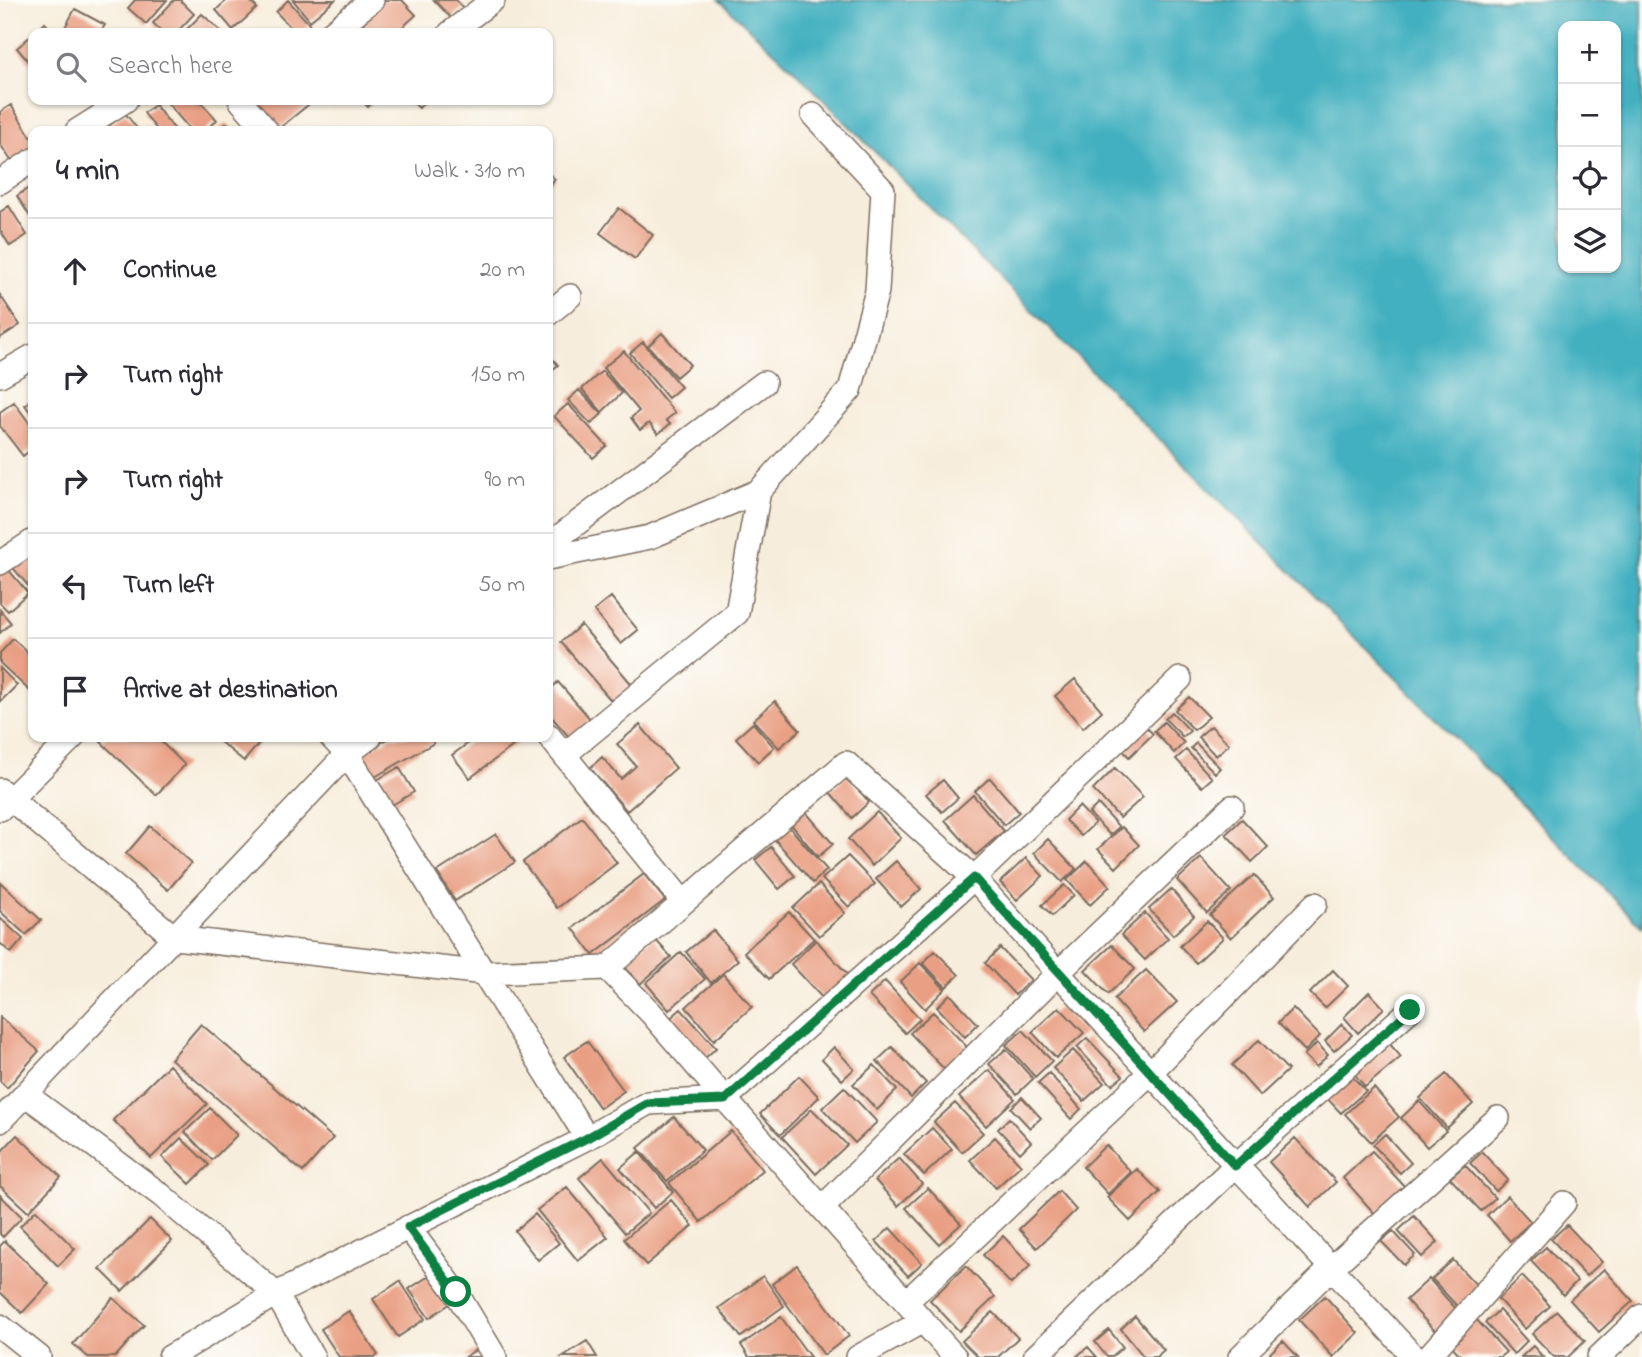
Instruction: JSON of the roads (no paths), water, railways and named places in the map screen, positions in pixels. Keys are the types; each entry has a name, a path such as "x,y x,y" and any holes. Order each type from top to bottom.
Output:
{"street":[{"path":"457,28 493,0"},
{"path":"86,126 118,105"},
{"path":"244,105 263,126"},
{"path":"553,541 650,537 759,491 849,390 877,291 883,190 813,116"},
{"path":"0,182 28,163"},
{"path":"553,310 570,296"},
{"path":"0,375 28,359"},
{"path":"553,538 764,383"},
{"path":"564,755 737,612 759,491"},
{"path":"0,563 28,544"},
{"path":"170,1357 276,1294 587,1138 648,1103 725,1100 974,878 1180,679"},
{"path":"553,741 683,902"},
{"path":"67,742 3,799 175,937 485,973 607,968 846,763 974,878 1235,1166 1414,1357"},
{"path":"335,742 346,754 587,1138"},
{"path":"0,1121 346,754 363,742"},
{"path":"822,1208 1058,973 1232,807"},
{"path":"906,1302 1150,1073 1315,904"},
{"path":"607,968 652,1014 725,1100 955,1357"},
{"path":"1035,1357 1235,1166 1410,1010"},
{"path":"25,1094 161,1195 276,1294 313,1357"},
{"path":"1240,1357 1331,1268 1498,1118"},
{"path":"1428,1357 1564,1203"},
{"path":"408,1227 456,1292 495,1357"},
{"path":"1599,1357 1642,1316"},
{"path":"858,1357 923,1321"},
{"path":"0,1326 39,1357"}],"water":[{"path":"719,0 1642,0 1642,927 797,73"}]}
